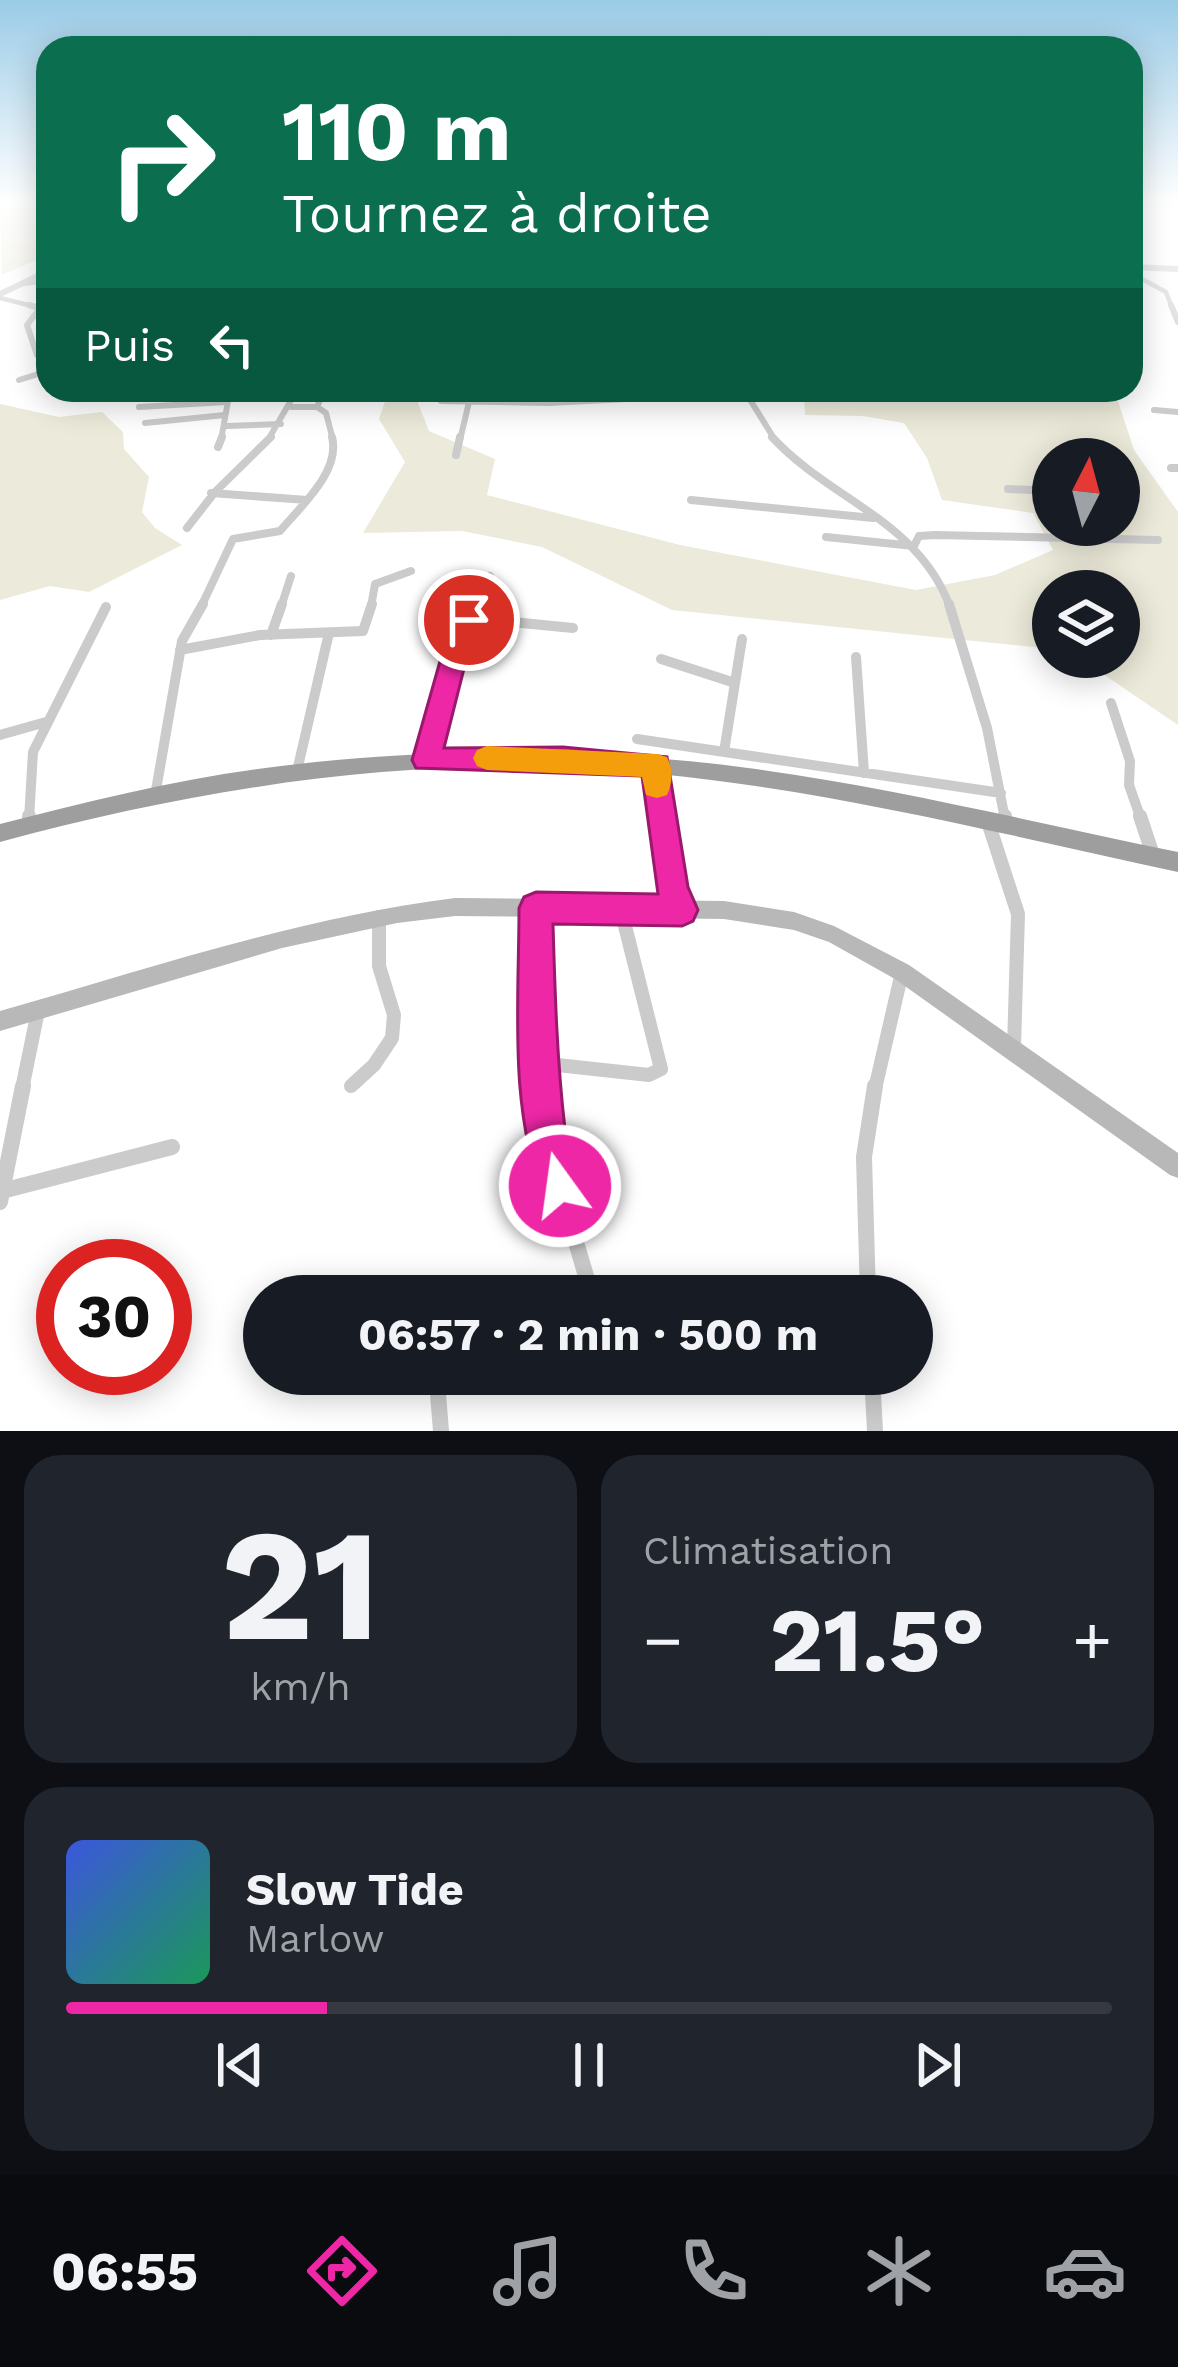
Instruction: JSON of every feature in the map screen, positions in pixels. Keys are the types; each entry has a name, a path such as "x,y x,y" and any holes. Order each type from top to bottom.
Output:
{"highway":[{"path":"0,833 155,796 297,771 427,760 563,759 792,783 1178,862"}],"main road":[{"path":"0,1021 251,948 379,917 454,907 724,910 794,921 834,935 902,972 1178,1167"}],"street":[{"path":"0,296 36,277"},
{"path":"1143,278 1166,292 1178,322"},
{"path":"23,284 36,282"},
{"path":"0,296 36,307"},
{"path":"36,313 27,325 36,350"},
{"path":"19,380 36,374"},
{"path":"139,407 227,402 227,426 218,447"},
{"path":"188,528 212,494 260,454 293,402"},
{"path":"317,407 319,402"},
{"path":"457,455 469,402 569,402"},
{"path":"750,402 758,419 797,459 914,546 943,588 991,730 1001,794 997,824 1018,914 1014,1047"},
{"path":"155,796 180,650 234,537 273,536 307,500 337,447 326,413 317,407 291,407"},
{"path":"1154,410 1178,412"},
{"path":"146,423 225,415"},
{"path":"227,426 281,424"},
{"path":"1008,489 1032,490"},
{"path":"212,494 307,500"},
{"path":"691,500 878,519"},
{"path":"914,546 919,536 1032,538"},
{"path":"826,537 914,546"},
{"path":"1140,540 1158,540"},
{"path":"180,650 272,634 366,629 375,584 411,571"},
{"path":"272,634 291,576"},
{"path":"427,760 464,622 490,576"},
{"path":"29,824 29,765 106,607"},
{"path":"464,622 481,619 573,628"},
{"path":"297,771 329,633"},
{"path":"724,752 742,639"},
{"path":"856,657 864,773"},
{"path":"662,659 735,682"},
{"path":"1111,703 1130,761 1129,784 1154,857"},
{"path":"0,735 46,722"},
{"path":"637,739 1001,794"},
{"path":"657,766 657,799 672,888 682,910"},
{"path":"536,908 538,1063 546,1140 586,1275"},
{"path":"538,1063 649,1075 661,1069 621,910"},
{"path":"351,1086 374,1065 392,1038 394,1015 379,966 379,917"},
{"path":"867,1275 864,1157 879,1064 902,972"},
{"path":"38,1011 1,1196 172,1148"},
{"path":"438,1395 441,1431"},
{"path":"873,1395 875,1431"}],"shaded area":[{"path":"385,402 419,402 429,431 495,459 487,495 680,545 916,590 995,575 1053,550 1051,546 1140,546 1140,458 1178,512 1178,725 1109,678 1140,678 1140,570 1032,570 1032,647 672,610 542,547 462,531 363,533 405,462 379,419"},
{"path":"804,402 1118,402 1130,438 1032,438 1032,513 942,500 927,458 904,423 863,416 805,415"},
{"path":"0,404 59,417 102,412 123,432 124,449 149,477 142,512 155,528 182,545 89,592 50,586 0,600"}],"slow traffic":[{"path":"487,758 657,766 657,786"}],"route":[{"path":"469,620 462,626 427,760 563,759 657,766 657,799 672,888 682,910 536,908 538,1063 546,1140 560,1186"}]}
